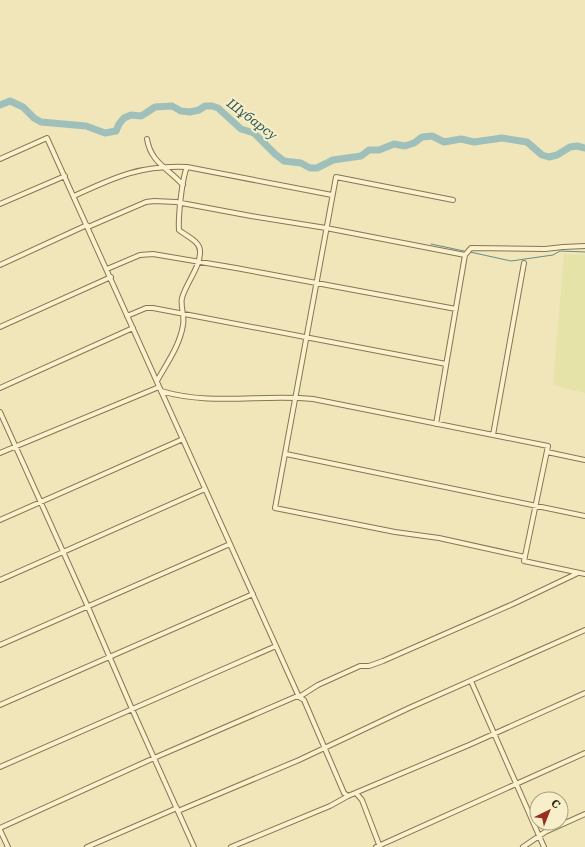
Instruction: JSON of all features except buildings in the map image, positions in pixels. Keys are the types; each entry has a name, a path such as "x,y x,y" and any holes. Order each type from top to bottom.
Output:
{"street":[{"path":"0,160 48,138 299,697 304,700 344,793 348,796"},
{"path":"147,139 149,150 153,156 163,167 177,177 183,185"},
{"path":"74,196 115,177 142,169 163,167 187,167 332,195"},
{"path":"157,381 180,337 184,323 182,299 198,262 200,251 198,244 179,230 184,173 187,167"},
{"path":"0,204 65,176"},
{"path":"453,200 336,177 275,508 395,532 439,538 525,557"},
{"path":"0,265 87,226 146,202 154,201 181,203 326,228 465,255"},
{"path":"436,424 465,255 471,248 545,249 585,246"},
{"path":"107,269 145,254 198,262 456,309"},
{"path":"493,435 524,264"},
{"path":"0,327 111,277"},
{"path":"127,316 146,308 153,308 446,364"},
{"path":"0,388 133,328"},
{"path":"0,453 160,389 175,395 222,400 313,399 548,446 524,561 585,574"},
{"path":"0,412 194,847"},
{"path":"0,520 183,439"},
{"path":"547,452 585,460"},
{"path":"286,454 585,516"},
{"path":"0,580 205,489"},
{"path":"0,645 230,544"},
{"path":"8,847 0,829 154,758 295,697 299,697 318,685 360,666 369,666 383,661 513,604 578,573"},
{"path":"0,705 253,594"},
{"path":"87,847 299,760 409,708 585,630"},
{"path":"0,767 276,646"},
{"path":"471,681 544,847"},
{"path":"231,847 330,806 348,796 356,794 585,693"},
{"path":"356,794 362,800 379,846 585,753"},
{"path":"523,847 553,828 585,814"}],"shaded area":[{"path":"564,254 585,255 585,393 553,385"}],"waterway":[{"name":"Шұбарсу","path":"0,105 10,101 23,107 34,118 41,122 86,126 105,133 116,131 124,118 131,115 141,116 155,107 172,106 181,111 190,112 199,110 205,106 212,106 218,108 241,129 254,133 284,161 301,163 310,168 317,168 333,160 361,156 369,150 379,150 394,144 405,146 414,143 422,137 432,136 444,142 461,139 474,142 502,138 527,142 542,155 549,157 557,155 570,147 577,146 585,148"},
{"path":"431,244 464,251"},
{"path":"470,252 511,261 553,255 560,251 585,252"}]}
